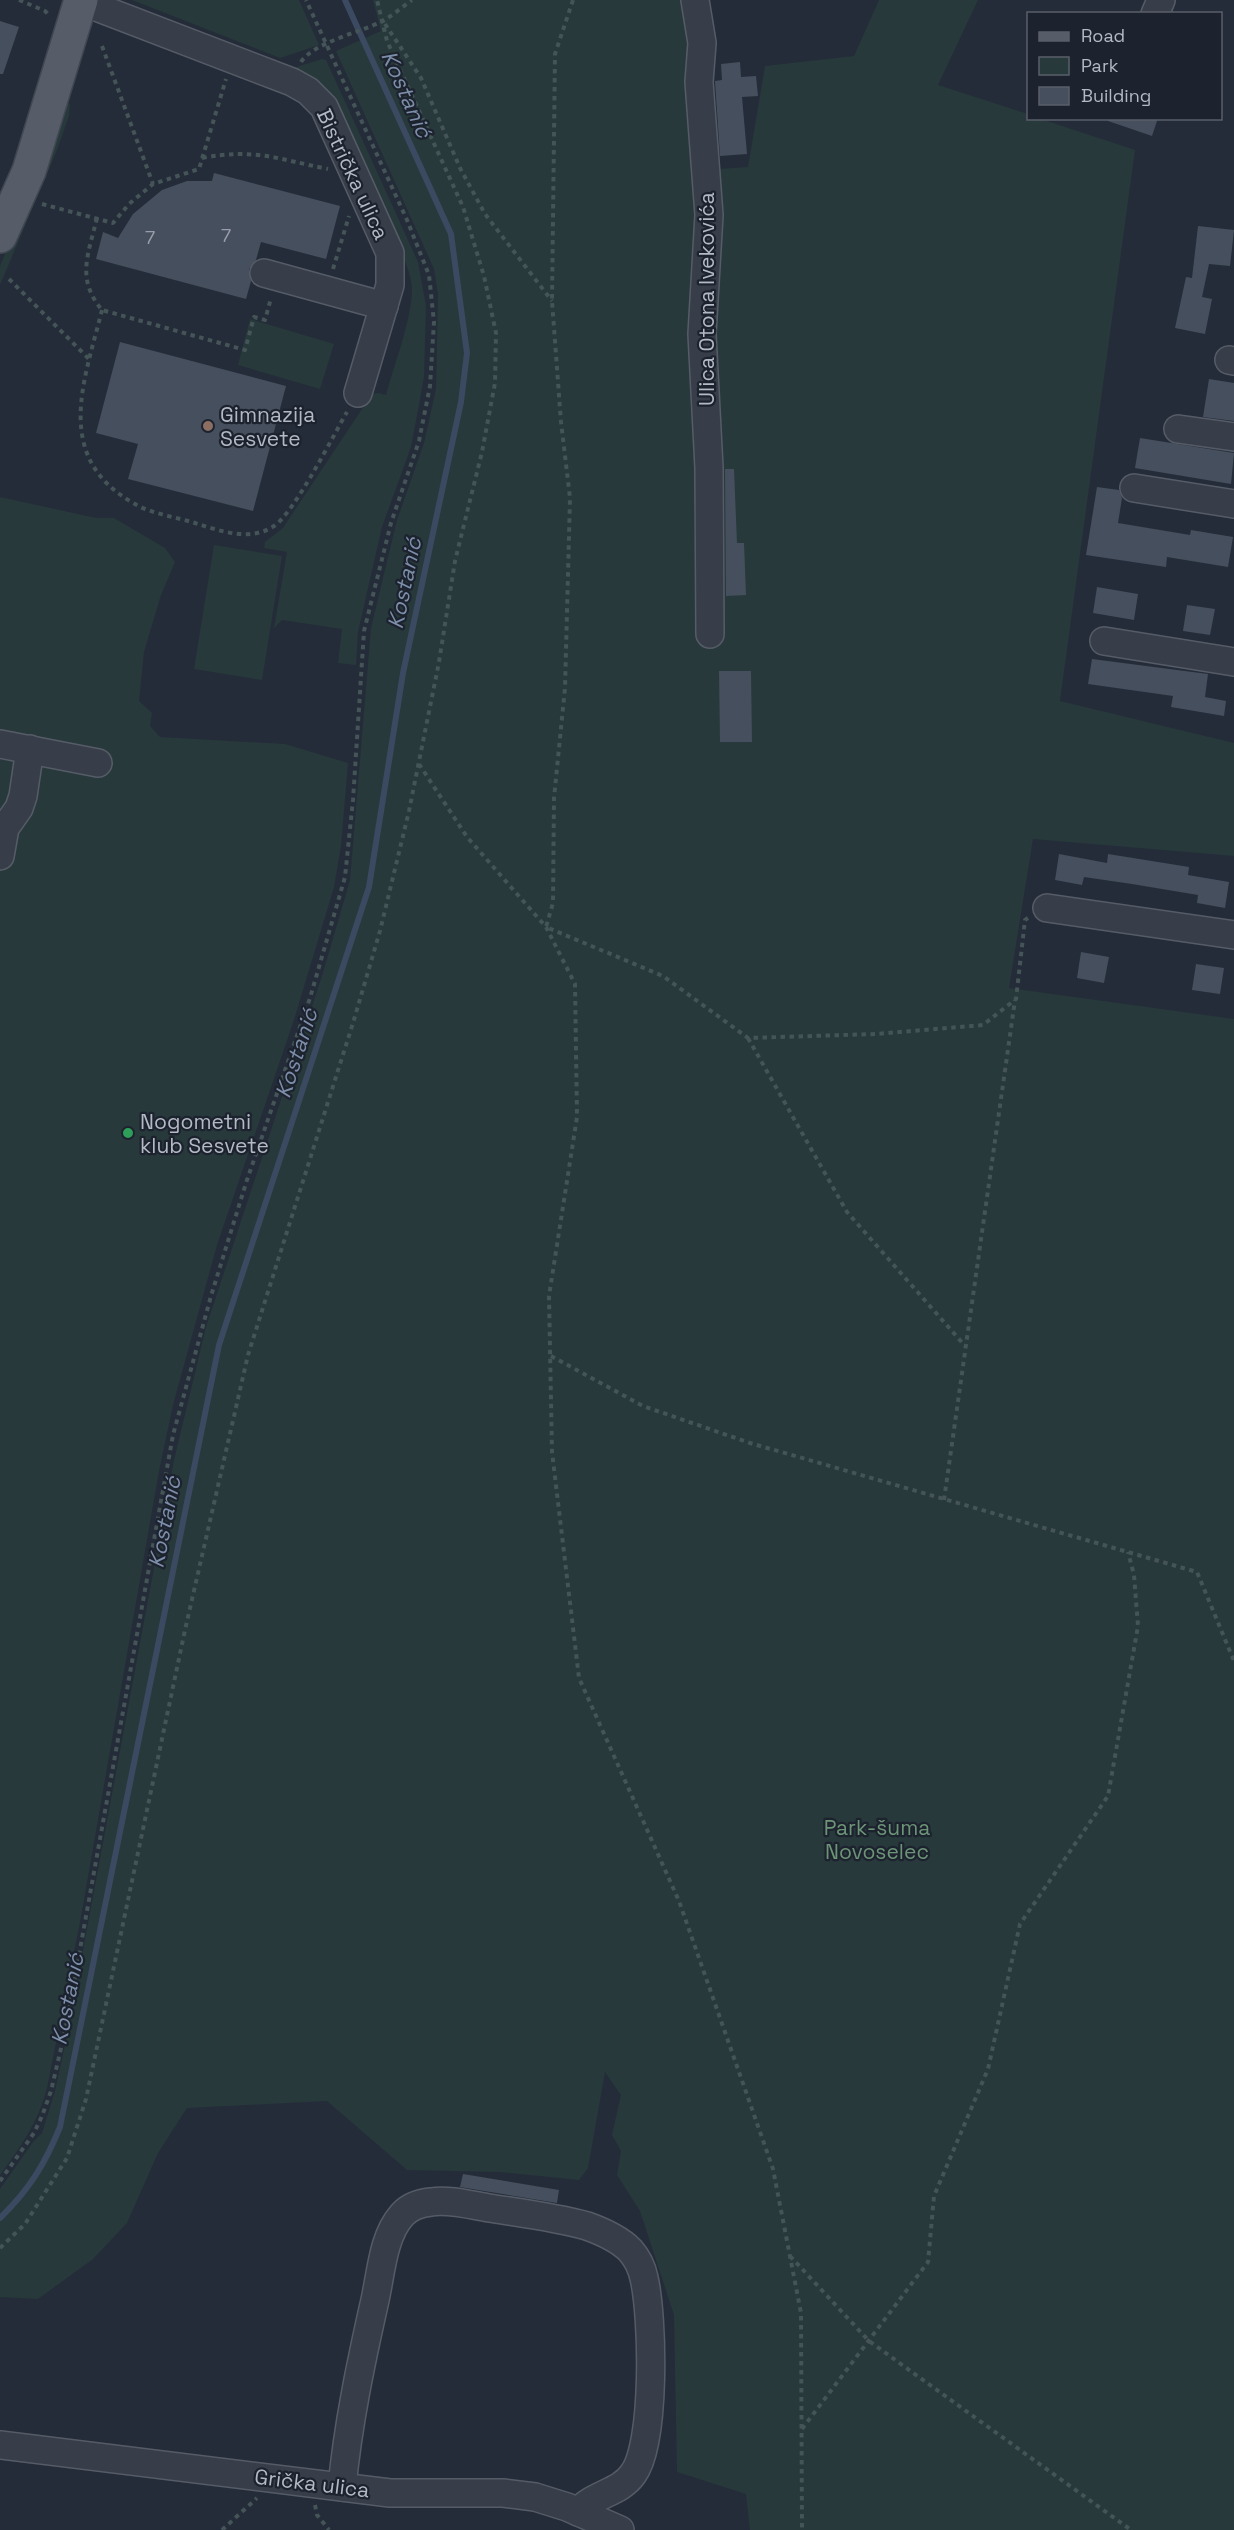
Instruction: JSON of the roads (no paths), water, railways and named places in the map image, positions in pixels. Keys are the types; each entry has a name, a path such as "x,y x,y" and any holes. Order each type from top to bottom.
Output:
{"main road":[{"name":"Bistrička ulica","path":"0,236 28,171 80,0"}],"street":[{"name":"Bistrička ulica","path":"80,0 292,82 308,91 324,107 390,253 390,285 358,393"},
{"name":"Ulica Otona Ivekovića","path":"695,0 702,43 699,82 709,215 702,334 709,468 710,634"},
{"path":"271,274 384,306"},
{"path":"1178,429 1234,437"},
{"path":"1134,488 1234,504"},
{"path":"1104,641 1234,662"},
{"path":"0,744 98,763"},
{"path":"0,856 5,828 19,808 23,796 30,749"},
{"path":"1047,908 1234,935"},
{"path":"342,2487 358,2384 385,2254 394,2227 404,2213 417,2205 432,2201 458,2203 588,2227 613,2237 628,2249 638,2261 644,2276 648,2295 651,2345 650,2393 640,2463 625,2482 583,2505 578,2512"},
{"name":"Grička ulica","path":"0,2445 390,2493 503,2493 534,2497 620,2530"}],"waterway":[{"name":"Kostanić","path":"0,2218 20,2197 35,2176 60,2127 219,1345 369,887 403,673 461,402 467,353 451,234 345,0"}],"place":[{"name":"Gimnazija Sesvete","path":"208,426"},
{"name":"Nogometni klub Sesvete","path":"128,1133"}],"park label":[{"name":"Park-šuma Novoselec","path":"877,1839"}]}
